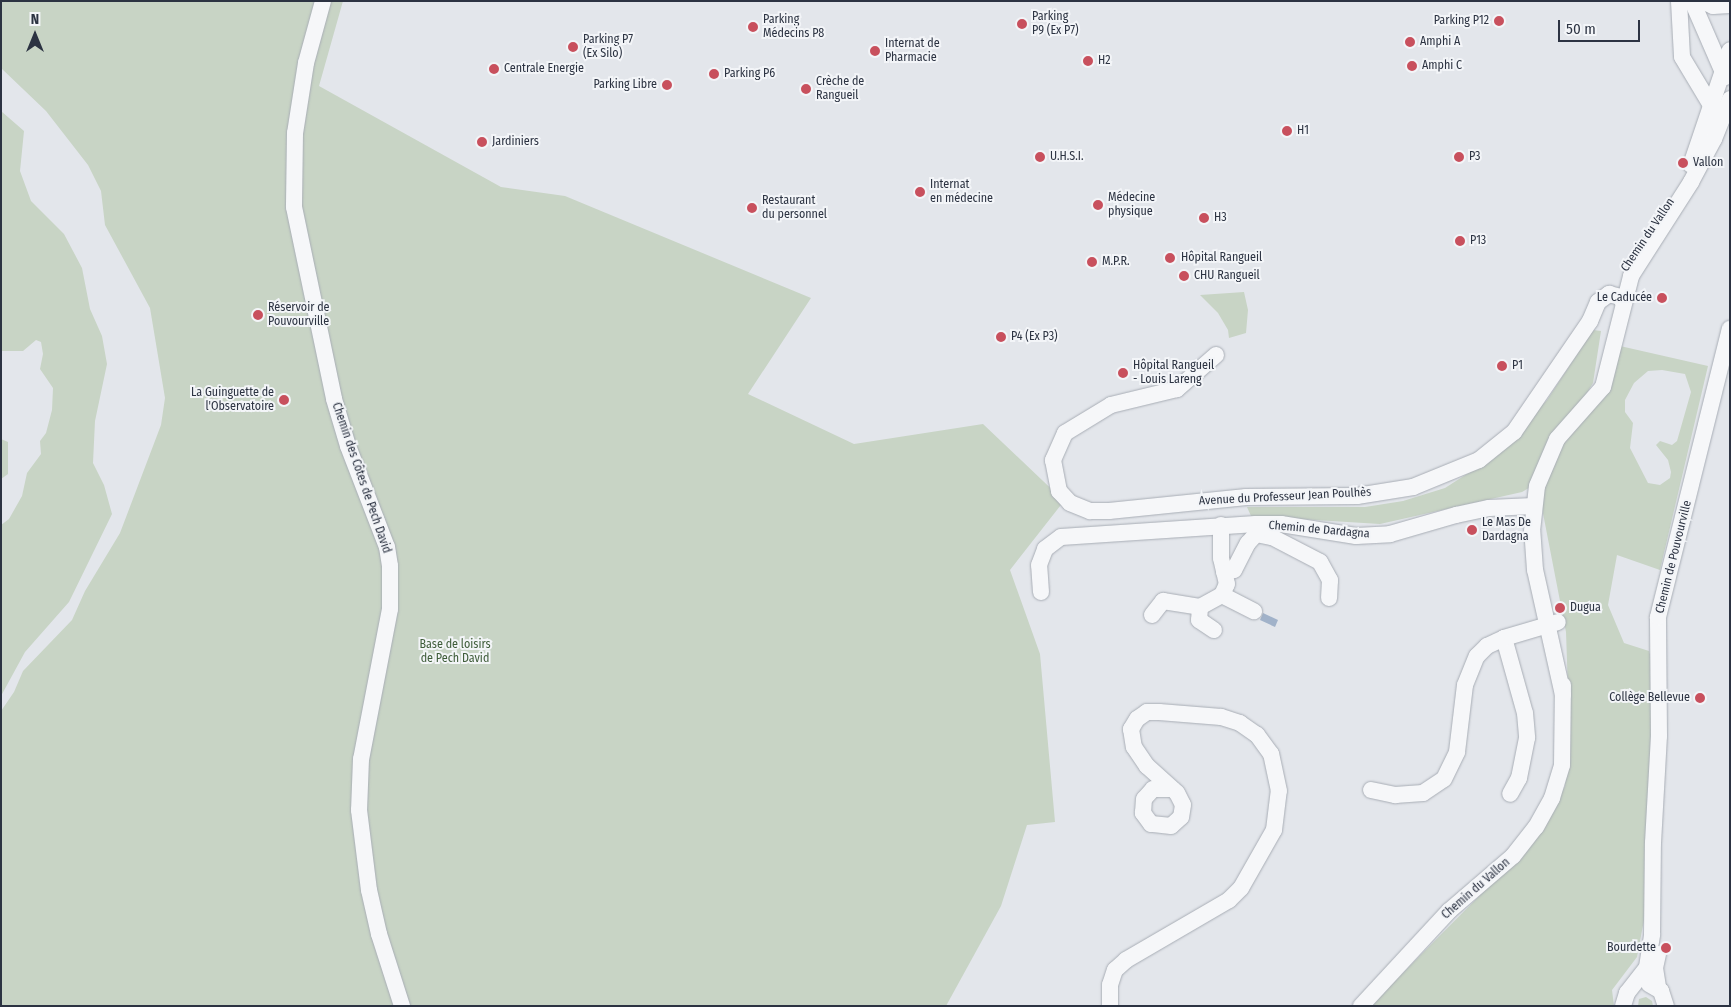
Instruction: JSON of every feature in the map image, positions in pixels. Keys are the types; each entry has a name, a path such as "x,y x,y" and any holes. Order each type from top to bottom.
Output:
{"street":[{"path":"1679,1 1682,57 1711,107 1726,125"},
{"path":"1692,1 1730,88"},
{"path":"1702,1 1713,6 1730,5"},
{"name":"Chemin des Côtes de Pech David","path":"323,4 306,63 295,133 294,207 334,399 348,446 382,533 390,566 390,609 361,759 359,810 371,899 402,1006"},
{"name":"Chemin du Vallon","path":"1361,1006 1449,911 1513,856 1536,828 1559,780 1563,695 1553,623 1535,570 1533,547 1534,506 1543,467 1557,439 1594,398 1608,374 1621,275 1685,178 1730,50"},
{"name":"Chemin du Vallon","path":"1618,305 1636,265 1726,125 1730,99"},
{"name":"Avenue du Professeur Jean Poulhès","path":"1216,355 1177,389 1111,405 1065,433 1053,460 1060,490 1070,503 1090,511 1109,511 1246,497 1357,496 1413,487 1479,460 1514,432 1590,321 1598,302 1609,294 1618,305"},
{"name":"Chemin de Pouvourville","path":"1623,1006 1627,993 1635,986 1647,967 1650,950 1660,736 1658,617 1730,329"},
{"name":"Chemin de Dardagna","path":"1042,592 1039,564 1045,549 1061,537 1221,525 1281,524 1356,536 1390,534 1456,514 1534,506"},
{"path":"1152,615 1163,601 1200,607 1222,595 1227,584 1224,572 1221,525"},
{"name":"Chemin de Dardagna","path":"1224,572 1234,570 1248,542 1256,534 1272,537 1320,562 1330,580 1329,598"},
{"path":"1222,595 1254,611"},
{"path":"1200,607 1199,620 1214,630"},
{"path":"1371,790 1395,795 1423,793 1444,780 1457,752 1470,667 1487,646 1504,638 1553,623"},
{"path":"1504,638 1525,713 1527,738 1519,778 1510,794"},
{"path":"1110,1006 1110,985 1115,970 1126,960 1212,912 1241,888 1274,830 1278,813 1277,774 1271,754 1257,735 1240,723 1221,717 1147,712 1137,719 1130,736 1147,766 1181,798 1183,811 1176,822 1164,828 1151,824 1143,813 1148,794 1147,766"},
{"path":"1148,794 1159,787 1172,789"},
{"name":"Chemin de Pouvourville","path":"1654,881 1660,929 1655,968 1658,988 1666,1006"},
{"path":"1635,986 1649,984 1658,988"}],"green space":[{"name":"Base de loisirs de Pech David","path":"1,1 343,1 319,86 501,187 565,196 811,298 748,394 854,444 983,424 1064,501 1010,570 1040,654 1055,822 1027,825 1001,906 946,1006 1,1006 1,711 14,692 23,671 72,620 85,591 120,533 161,425 165,398 150,308 105,225 101,191 88,165 46,111 1,68"},
{"path":"1,111 24,131 20,171 31,201 64,234 82,268 90,309 102,336 107,364 95,421 93,463 104,485 112,514 69,602 25,652 1,696 1,525 9,519 22,496 27,473 41,454 40,441 46,433 52,410 53,388 40,369 43,354 41,342 36,340 23,351 1,351"},
{"path":"1244,292 1248,310 1246,333 1229,338 1228,330 1218,313 1200,295"},
{"path":"1593,330 1601,331 1593,383 1529,488 1522,492 1380,524 1251,516 1247,507 1365,507 1403,501 1445,488 1492,458 1547,400"},
{"path":"1620,346 1708,366 1660,570 1617,555 1608,605 1624,643 1649,651 1652,661 1648,899 1637,957 1612,990 1614,1006 1370,1006 1531,844 1565,786 1569,720 1566,632 1541,503 1545,478 1566,437 1605,397","holes":["1662,370 1685,374 1691,392 1677,441 1672,445 1660,441 1656,445 1668,460 1671,472 1670,478 1660,485 1648,483 1630,448 1633,423 1625,412 1625,400 1634,383 1648,371"]},
{"path":"1,439 8,442 8,474 1,479"},
{"path":"1646,997 1652,1001 1653,1006 1638,1006 1639,999"}],"water":[{"path":"1263,613 1278,620 1275,627 1260,620"}],"place":[{"name":"Parking P12","path":"1499,21"},
{"name":"Parking P9 (Ex P7)","path":"1022,24"},
{"name":"Parking Médecins P8","path":"753,27"},
{"name":"Amphi A","path":"1410,42"},
{"name":"Parking P7 (Ex Silo)","path":"573,47"},
{"name":"Internat de Pharmacie","path":"875,51"},
{"name":"H2","path":"1088,61"},
{"name":"Amphi C","path":"1412,66"},
{"name":"Centrale Energie","path":"494,69"},
{"name":"Parking P6","path":"714,74"},
{"name":"Parking Libre","path":"667,85"},
{"name":"Crèche de Rangueil","path":"806,89"},
{"name":"H1","path":"1287,131"},
{"name":"Jardiniers","path":"482,142"},
{"name":"U.H.S.I.","path":"1040,157"},
{"name":"P3","path":"1459,157"},
{"name":"Vallon","path":"1683,163"},
{"name":"Internat en médecine","path":"920,192"},
{"name":"Médecine physique","path":"1098,205"},
{"name":"Restaurant du personnel","path":"752,208"},
{"name":"H3","path":"1204,218"},
{"name":"P13","path":"1460,241"},
{"name":"Hôpital Rangueil","path":"1170,258"},
{"name":"M.P.R.","path":"1092,262"},
{"name":"CHU Rangueil","path":"1184,276"},
{"name":"Le Caducée","path":"1662,298"},
{"name":"Réservoir de Pouvourville","path":"258,315"},
{"name":"P4 (Ex P3)","path":"1001,337"},
{"name":"P1","path":"1502,366"},
{"name":"Hôpital Rangueil - Louis Lareng","path":"1123,373"},
{"name":"La Guinguette de l'Observatoire","path":"284,400"},
{"name":"Le Mas De Dardagna","path":"1472,530"},
{"name":"Dugua","path":"1560,608"},
{"name":"Collège Bellevue","path":"1700,698"},
{"name":"Bourdette","path":"1666,948"}]}
